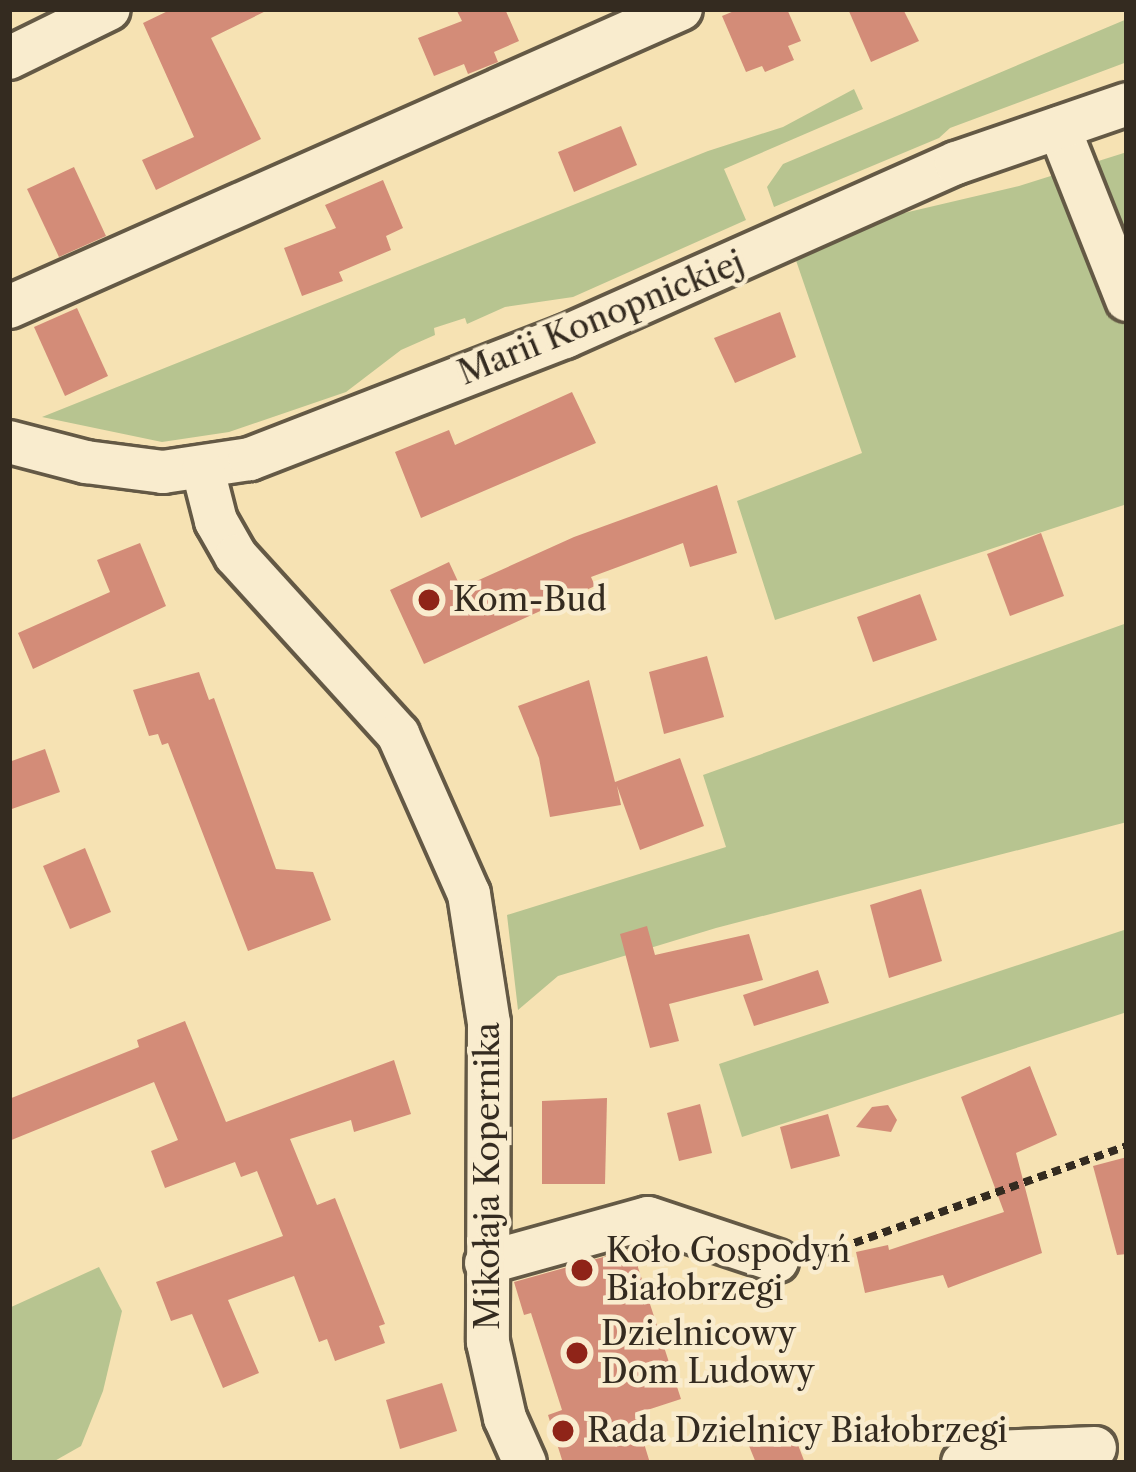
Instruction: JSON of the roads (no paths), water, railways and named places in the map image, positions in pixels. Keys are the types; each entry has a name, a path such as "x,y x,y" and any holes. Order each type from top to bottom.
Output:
{"street":[{"path":"9,58 109,9"},
{"path":"9,307 681,9"},
{"name":"Marii Konopnickiej","path":"9,442 134,470 203,470 250,460 565,337 956,163 1127,104"},
{"path":"1059,128 1127,300"},
{"name":"Mikołaja Kopernika","path":"203,470 216,521 267,592 398,734 470,894 489,1023 488,1342 505,1418 525,1463"},
{"path":"486,1263 648,1218 777,1261"},
{"path":"963,1463 994,1452 1095,1448"}],"place":[{"name":"Kom-Bud","path":"429,600"},
{"name":"Koło Gospodyń Białobrzegi","path":"582,1270"},
{"name":"Dzielnicowy Dom Ludowy","path":"577,1353"},
{"name":"Rada Dzielnicy Białobrzegi","path":"563,1431"}]}
